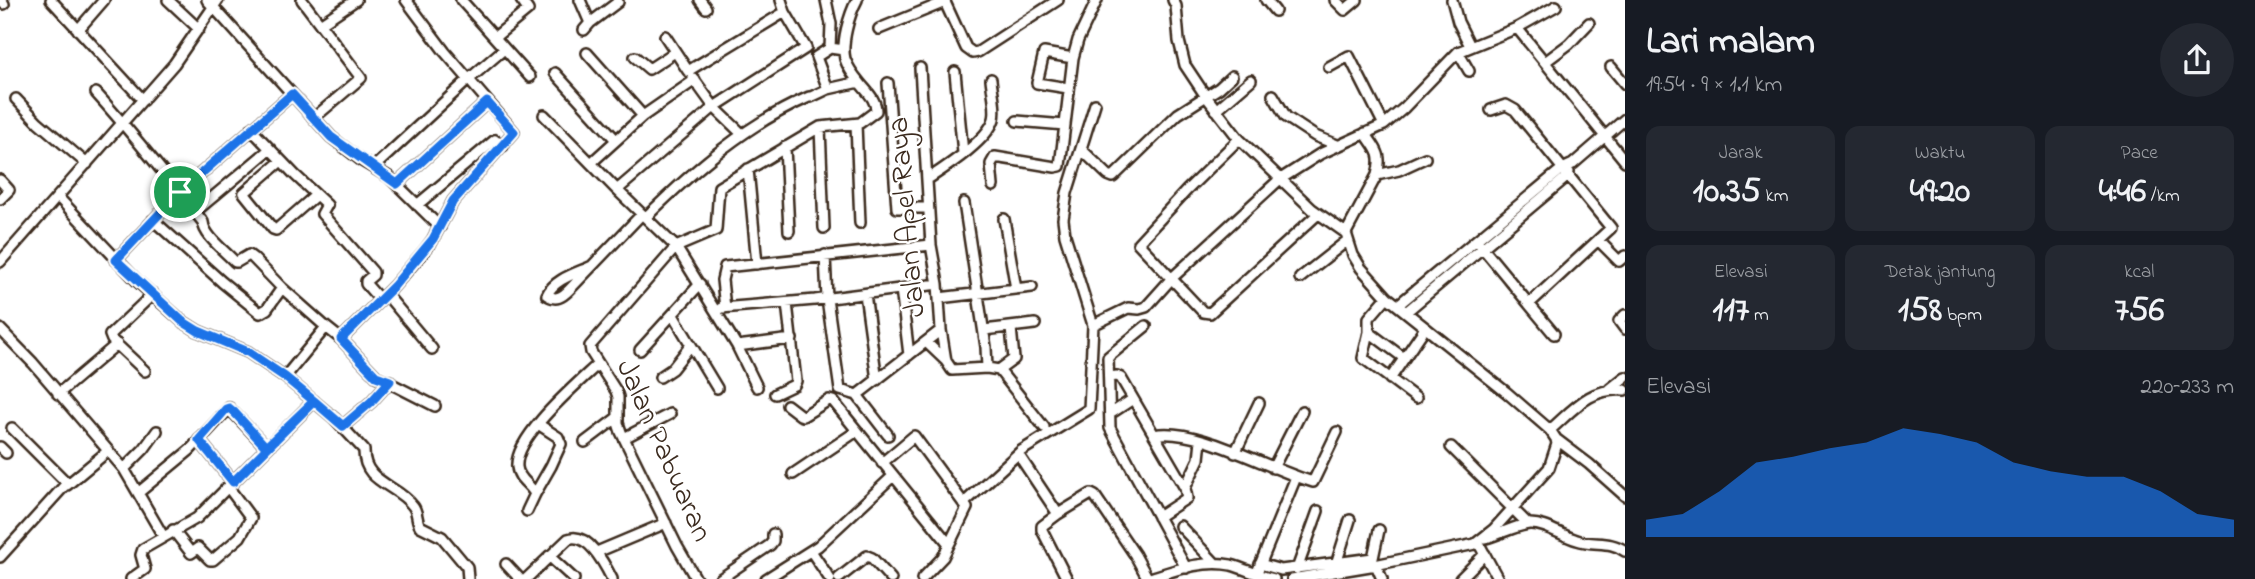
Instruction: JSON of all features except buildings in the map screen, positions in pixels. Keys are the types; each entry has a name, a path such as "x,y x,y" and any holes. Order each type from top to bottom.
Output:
{"street":[{"path":"51,0 143,100"},
{"path":"78,30 104,0"},
{"path":"168,0 199,29"},
{"path":"302,0 362,78 315,117"},
{"path":"320,24 356,0"},
{"path":"341,339 425,250 453,201 514,132 468,80 406,0"},
{"path":"461,0 530,77"},
{"path":"495,37 528,10 521,0"},
{"path":"580,0 587,26 618,2"},
{"path":"617,190 714,107 806,47 785,12 781,0"},
{"path":"826,0 831,24 830,48"},
{"path":"857,0 846,34 845,61 876,106 891,109"},
{"path":"879,29 944,1 968,50 976,53 1058,0"},
{"path":"993,186 991,164 995,157 1060,166 1073,58 1078,40 1097,0"},
{"path":"1266,0 1275,11"},
{"path":"1335,0 1345,10 1357,0"},
{"path":"1452,0 1458,22 1470,46"},
{"path":"0,262 174,64 199,29 213,2 331,137 397,184 440,227"},
{"path":"1175,3 1179,41 1185,65 1239,139 1279,180 1347,237 1361,268 1387,297 1506,392 1625,496"},
{"path":"1093,325 1128,308 1143,309 1172,278 1279,180 1310,159 1384,125 1405,108 1458,52 1517,28 1556,6"},
{"path":"688,71 785,12"},
{"path":"1545,62 1569,44 1589,23"},
{"path":"1517,28 1625,161"},
{"path":"665,36 714,107 743,134"},
{"path":"828,89 816,57 830,48 844,50"},
{"path":"374,167 504,49"},
{"path":"635,57 649,69 675,52"},
{"path":"1458,52 1469,71"},
{"path":"587,53 643,116"},
{"path":"1068,88 1037,83 1043,54 1053,53 1073,58"},
{"path":"1329,66 1349,55 1384,125"},
{"path":"1611,67 1625,84"},
{"name":"Jalan Apel Raya","path":"920,68 931,245 946,361"},
{"path":"955,72 962,153"},
{"path":"555,73 616,140"},
{"path":"1081,149 1108,175 1114,177 1178,114 1219,88 1232,76"},
{"path":"928,179 982,136 994,118 991,79"},
{"path":"591,163 643,116 695,80"},
{"path":"1216,110 1251,80"},
{"path":"592,266 559,281 550,288 547,295 553,298 562,297 644,215 696,168 743,134 810,97 828,89 859,82"},
{"path":"888,83 897,208 928,208"},
{"path":"96,93 180,192 203,222 208,236 235,262 250,255 282,288 341,339 376,376 435,406"},
{"path":"116,260 180,192 292,94"},
{"path":"1273,95 1286,117 1315,136 1337,145"},
{"path":"16,99 38,122 87,164"},
{"path":"397,184 487,102"},
{"path":"964,503 1018,454 1089,409 1093,325 1065,235 1063,219 1067,193 1095,104"},
{"path":"1491,110 1506,105 1515,110 1611,226 1529,304"},
{"path":"676,247 716,230 719,187 820,127 860,123 876,106"},
{"path":"544,115 676,247 700,284 720,308 757,387"},
{"path":"1402,309 1625,119"},
{"path":"1017,121 1065,125"},
{"path":"856,124 860,223"},
{"path":"820,127 824,228"},
{"path":"251,129 327,205 321,214 373,272 366,284 383,297 432,349"},
{"path":"1300,278 1347,237 1377,175 1379,154 1365,133"},
{"path":"417,205 495,139 503,146"},
{"path":"1239,139 1138,243 1203,312 1210,313 1318,214"},
{"path":"785,147 789,231"},
{"path":"195,212 270,149"},
{"path":"1377,175 1399,170 1425,158"},
{"path":"281,161 244,193 273,229 276,230 316,195"},
{"path":"748,169 757,264"},
{"path":"0,180 9,190 0,199"},
{"path":"58,197 116,260 182,321 198,331 248,352 285,377 343,426 365,450 364,462 369,471 413,505 420,526 442,537 467,567 468,579"},
{"path":"964,203 984,330 987,368"},
{"path":"1004,219 1016,289"},
{"path":"153,220 260,313 267,309 282,288"},
{"path":"1598,240 1619,261 1625,256"},
{"path":"1479,244 1554,334"},
{"path":"720,308 725,267 931,245"},
{"name":"Jalan Pabuaran","path":"676,247 590,346 591,352 616,391 618,417 624,438 696,579"},
{"path":"825,255 827,299 840,390 857,396 888,435"},
{"path":"640,350 700,284"},
{"path":"720,308 827,299 938,284"},
{"path":"939,298 1032,287"},
{"path":"901,289 909,355"},
{"path":"145,371 110,335 153,294"},
{"path":"865,294 877,380"},
{"path":"1387,297 1369,318 1364,360 1416,398"},
{"path":"775,394 796,382 788,303"},
{"path":"674,315 717,388"},
{"path":"1625,315 1619,321 1625,329"},
{"path":"984,330 1035,324"},
{"path":"1146,326 1108,357 1112,431 1186,568"},
{"path":"285,377 326,327"},
{"path":"999,370 1014,359 1011,328"},
{"path":"1390,379 1425,328"},
{"path":"0,329 33,363 124,469 163,536"},
{"path":"857,396 941,330"},
{"path":"1369,332 1404,358"},
{"path":"737,346 792,339"},
{"path":"926,342 952,369 999,370 1044,427"},
{"path":"58,394 117,344"},
{"path":"660,377 671,369 691,345"},
{"path":"535,494 520,477 517,463 523,446 538,424 598,364"},
{"path":"1109,377 1121,378 1185,488 1186,498 1158,517"},
{"path":"1610,390 1625,377"},
{"path":"343,426 390,381"},
{"path":"1553,435 1587,397 1610,390 1625,390"},
{"path":"1110,414 1133,399"},
{"path":"787,405 803,416 829,400 833,401 949,544"},
{"path":"131,579 145,569 142,548 197,517 314,401"},
{"path":"1236,453 1259,403"},
{"path":"138,493 199,440 229,408 266,447"},
{"path":"1273,468 1303,411"},
{"path":"624,438 670,414"},
{"path":"585,442 618,417"},
{"path":"527,510 561,444 558,436 538,424"},
{"path":"12,428 65,479 67,485"},
{"path":"124,469 157,431"},
{"path":"793,474 857,431"},
{"path":"1154,435 1170,433 1201,440 1315,482 1337,432"},
{"path":"1481,540 1549,468 1557,444 1553,435"},
{"path":"882,463 914,436 967,510 943,557 922,579"},
{"path":"173,530 191,552 198,548 213,560 240,537 251,518 199,440"},
{"path":"1185,488 1199,459 1201,440"},
{"path":"1451,447 1528,524 1577,540 1608,543 1625,551"},
{"path":"0,557 67,485 108,451"},
{"path":"1018,454 1058,514"},
{"path":"766,579 810,551 893,476"},
{"path":"1256,575 1296,477"},
{"path":"1067,579 1042,526 1091,494 1135,555 1148,579 1215,563 1274,579"},
{"path":"1297,569 1318,511"},
{"path":"1337,561 1350,520"},
{"path":"597,552 666,523"},
{"path":"1292,579 1376,565 1481,540 1528,524"},
{"path":"1180,526 1215,563"},
{"path":"1260,565 1281,570 1373,558 1379,530"},
{"path":"720,579 770,544 773,534"},
{"path":"526,579 549,556 573,537 578,537 597,552 612,579"},
{"path":"1481,540 1497,579"},
{"path":"810,551 830,579"},
{"path":"1460,579 1485,554"},
{"path":"549,556 573,579"},
{"path":"839,578 867,556 891,579"},
{"path":"506,564 520,579"},
{"path":"1376,565 1382,579"},
{"path":"1354,569 1362,579"}],"route":[{"path":"180,192 116,260 182,321 221,342 248,352 314,401 266,447 234,412 226,409 199,440 233,482 314,401 343,426 390,381 376,376 341,339 394,286 433,239 453,201 514,132 487,102 397,184 331,137 292,94 180,192"}]}
